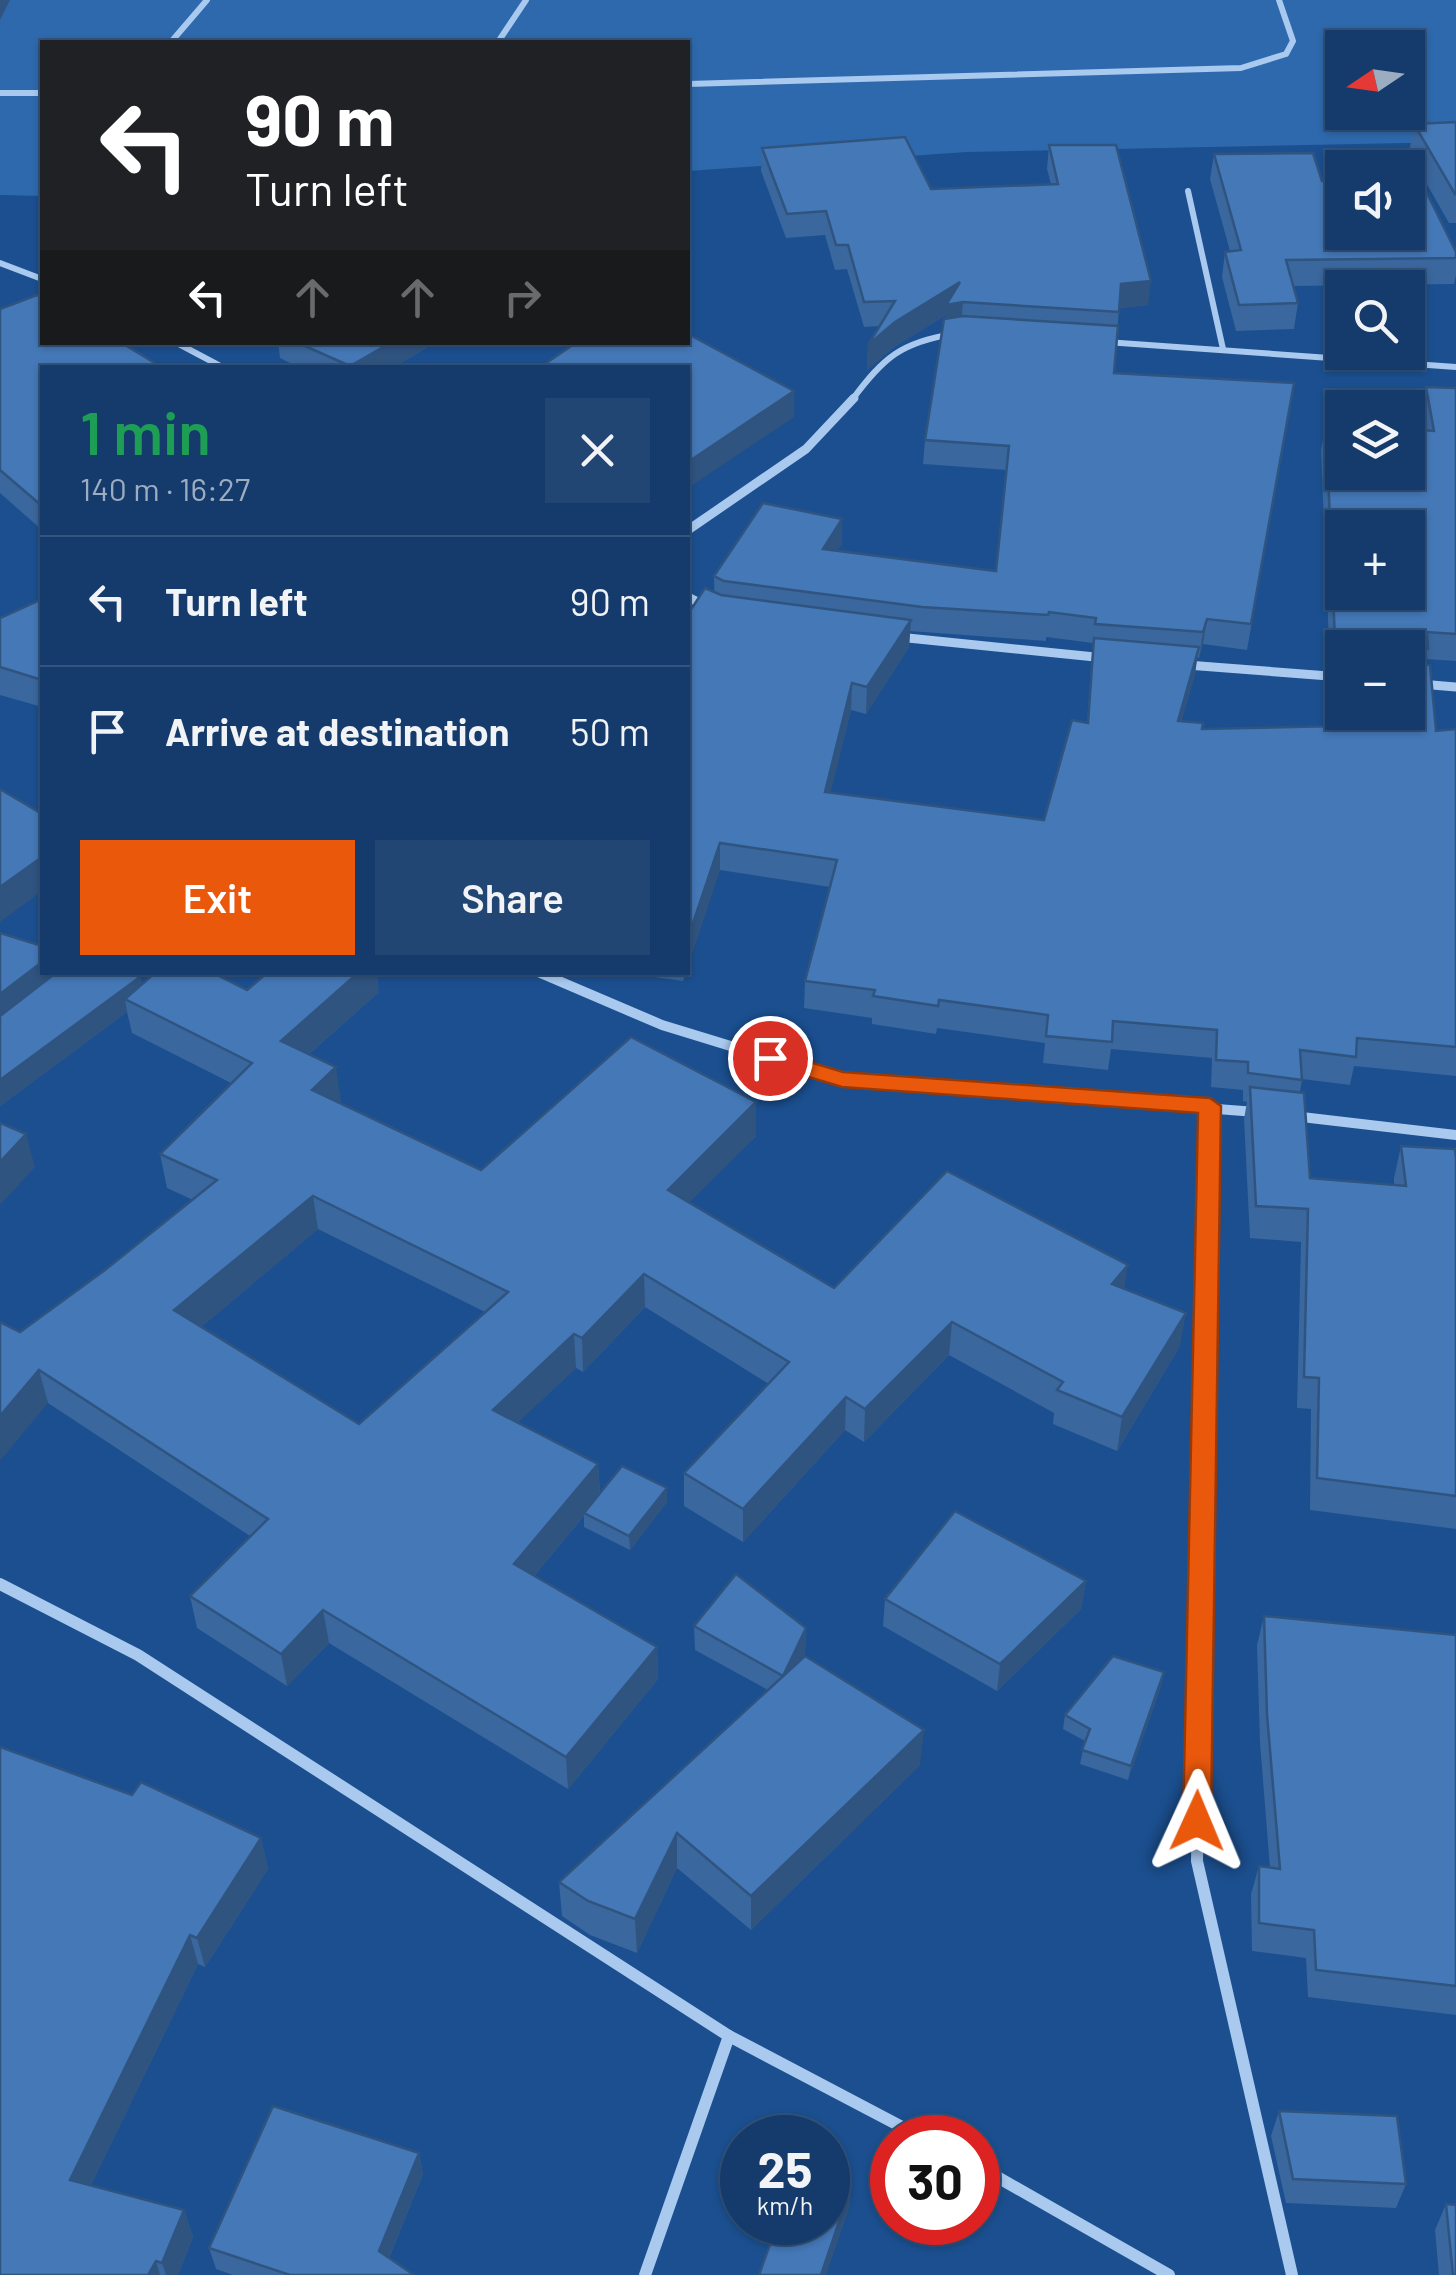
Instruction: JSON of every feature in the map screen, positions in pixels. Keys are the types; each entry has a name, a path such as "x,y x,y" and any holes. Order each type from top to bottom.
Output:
{"street":[{"path":"173,40 207,0"},
{"path":"499,40 526,0"},
{"path":"690,84 1241,68 1286,54 1293,41 1279,0"},
{"path":"0,93 40,94"},
{"path":"1188,191 1223,348"},
{"path":"0,263 40,278"},
{"path":"690,529 820,437 881,362 900,346 926,336 962,334"},
{"path":"1092,341 1456,367"},
{"path":"181,345 218,365"},
{"path":"690,598 722,614"},
{"path":"878,635 1110,659"},
{"path":"1168,663 1325,676"},
{"path":"1425,683 1456,686"},
{"path":"545,975 662,1025 842,1080 1266,1113"},
{"path":"1210,1106 1196,1861 1292,2275"},
{"path":"1286,1115 1456,1135"},
{"path":"0,1584 138,1655 729,2036 879,2115"},
{"path":"645,2275 729,2036"},
{"path":"1000,2178 1170,2275"}],"shaded area":[{"path":"0,0 1456,0 1456,142 967,152 690,171 690,40 40,40 40,196 0,195"}],"building":[{"path":"1456,122 1455,194 1418,130 1425,130 1425,123"},
{"path":"905,137 931,189 1058,184 1049,145 1116,145 1151,281 1121,284 1119,312 963,302 946,305 960,282 895,322 868,345 895,301 864,302 848,245 836,245 826,211 787,214 762,148"},
{"path":"1313,153 1325,181 1325,250 1425,250 1425,189 1456,258 1286,260 1298,303 1239,305 1225,252 1241,250 1214,154"},
{"path":"37,295 40,345 125,345 158,365 40,365 40,504 0,470 0,309"},
{"path":"963,316 1118,326 1114,373 1294,383 1251,624 1207,619 1203,632 1095,624 1096,618 1049,612 1048,615 922,607 724,581 714,576 763,503 842,519 823,549 996,571 1009,446 925,440 944,319"},
{"path":"690,335 794,391 690,461 690,365 543,365 573,345 690,345"},
{"path":"303,345 387,345 348,365"},
{"path":"1426,387 1456,388 1456,634 1427,632 1428,649 1425,630 1335,630 1334,610 1425,610 1425,510 1330,510 1329,490 1425,490 1425,430 1434,431"},
{"path":"705,588 721,595 911,620 867,687 852,683 825,792 1044,820 1072,720 1088,723 1094,638 1199,647 1178,721 1203,723 1202,729 1325,726 1325,730 1425,730 1425,664 1430,665 1436,731 1456,729 1456,1047 1357,1038 1356,1057 1300,1050 1302,1080 1248,1073 1248,1062 1216,1060 1217,1030 1113,1021 1112,1042 1046,1036 1048,1015 939,1000 938,1006 873,996 875,990 805,981 837,860 720,843 690,932 690,611"},
{"path":"40,600 40,679 0,667 0,618"},
{"path":"0,789 40,813 40,858 0,887"},
{"path":"0,933 40,945 40,964 0,994"},
{"path":"53,975 140,977 0,1080 0,1016"},
{"path":"153,975 217,975 247,990 264,975 356,975 281,1041 336,1067 312,1090 481,1170 631,1037 756,1102 668,1190 834,1288 947,1171 1128,1265 1112,1284 1186,1313 1122,1417 1057,1390 1063,1382 952,1322 865,1409 846,1397 743,1509 684,1473 789,1362 644,1274 582,1338 574,1334 493,1410 598,1464 514,1564 657,1647 566,1757 323,1610 281,1654 190,1596 268,1519 39,1370 0,1416 0,1322 20,1332 217,1180 160,1154 252,1063 125,999","holes":["313,1196 508,1292 359,1424 174,1310"]},
{"path":"1250,1087 1304,1093 1310,1178 1406,1186 1401,1146 1455,1149 1456,1496 1317,1478 1319,1378 1304,1377 1308,1209 1256,1206"},
{"path":"0,1123 26,1134 0,1162"},
{"path":"622,1466 667,1488 629,1536 584,1513"},
{"path":"955,1511 1086,1581 1000,1664 885,1599"},
{"path":"736,1574 806,1628 783,1676 694,1626"},
{"path":"1264,1616 1456,1635 1456,1986 1316,1970 1314,1930 1259,1923 1259,1866 1280,1869 1267,1714"},
{"path":"805,1656 924,1730 751,1896 677,1833 635,1919 588,1901 559,1882"},
{"path":"1113,1656 1164,1672 1131,1766 1082,1750 1090,1729 1065,1715"},
{"path":"0,1747 132,1795 141,1782 261,1838 197,1938 190,1935 70,2180 184,2210 162,2263 156,2261 148,2275 0,2275"},
{"path":"273,2106 419,2153 379,2251 414,2275 290,2275 209,2248"},
{"path":"1279,2111 1397,2116 1406,2184 1293,2179"},
{"path":"1446,2204 1456,2205 1456,2275 1453,2275"},
{"path":"770,2245 831,2245 821,2275 759,2275"}],"route":[{"path":"770,1058 842,1080 1210,1106 1197,1821"}]}
